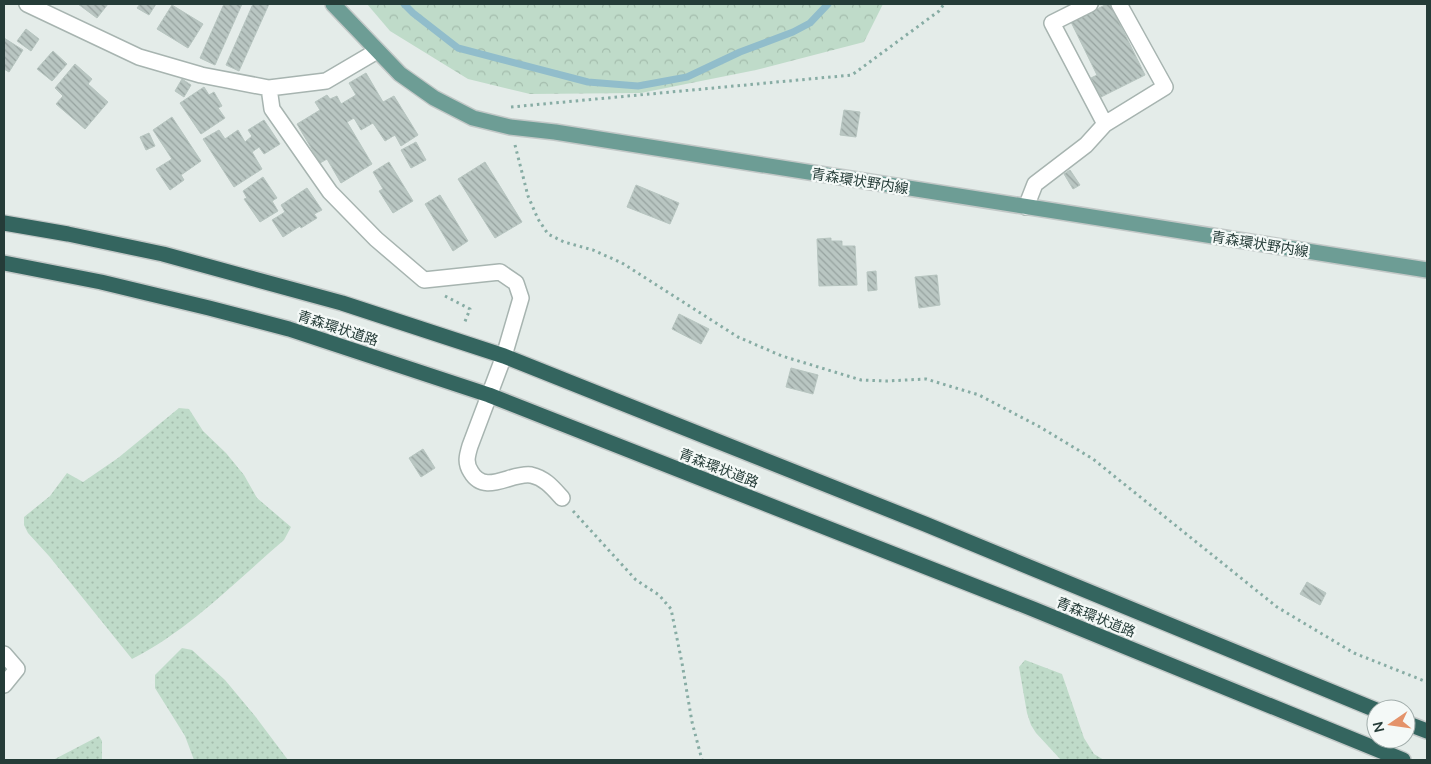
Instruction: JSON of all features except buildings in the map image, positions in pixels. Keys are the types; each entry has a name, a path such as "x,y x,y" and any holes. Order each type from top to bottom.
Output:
{"highway":[{"name":"青森環状道路","path":"4,223 164,254 342,303 504,356 925,524 1366,706"},
{"name":"青森環状道路","path":"4,263 102,282 244,317 489,395 1033,609 1403,760"}],"main road":[{"name":"青森環状野内線","path":"333,4 400,74 434,98 473,118 510,127 565,134 1427,270"}],"street":[{"path":"27,4 139,57 201,75 269,88 326,81 377,51"},
{"path":"1090,4 1052,23 1105,124"},
{"path":"1026,207 1035,184 1086,146 1105,124 1166,87 1119,4"},
{"path":"269,88 272,109 330,192 376,239 424,280 500,272 516,283 521,298 504,356 467,455 467,461 476,479 494,483 524,474 532,475 542,478 562,498"},
{"path":"4,654 17,669 4,685"}],"path":[{"path":"511,107 852,75 939,11 944,4"},
{"path":"510,127 528,196 538,219 548,234 564,242 594,250 622,262 738,337 782,356 862,380 926,379 979,395 1093,459 1277,607 1354,653 1427,682"},
{"path":"562,498 636,580 659,595 670,609 682,662 692,722 702,760"}],"green space":[{"path":"367,4 883,4 864,42 756,70 641,93 530,94 468,79 390,31"},
{"path":"179,408 189,409 203,431 226,453 244,475 257,498 291,527 284,540 211,604 173,634 132,659 49,556 28,533 24,525 24,517 50,496 67,473 83,482 118,458"},
{"path":"182,648 192,650 225,680 288,760 194,760 185,736 155,688 155,675"},
{"path":"1025,660 1062,674 1084,738 1094,754 1104,760 1061,760 1036,733 1027,713 1019,667"},
{"path":"99,736 102,741 102,760 53,760"}],"waterway":[{"path":"404,4 458,48 588,82 638,86 687,77 740,52 793,32 810,23 828,4"}]}
